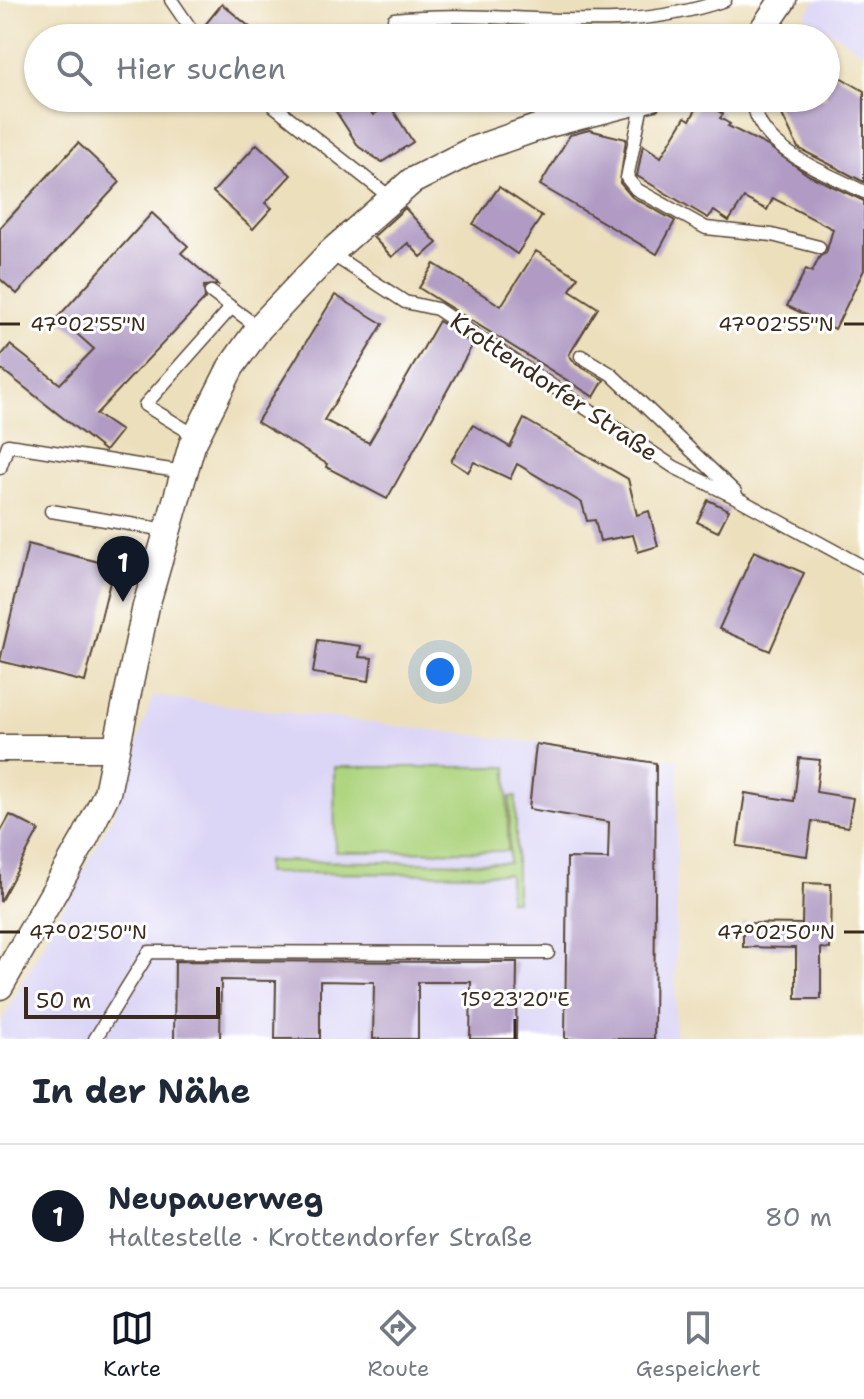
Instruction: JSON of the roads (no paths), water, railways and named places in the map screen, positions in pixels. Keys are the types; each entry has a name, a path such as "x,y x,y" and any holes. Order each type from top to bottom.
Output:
{"street":[{"path":"767,24 783,0"},
{"path":"0,986 85,838 107,793 166,530 196,436 231,367 259,328 330,253 412,181 473,150 545,125 596,112"},
{"path":"0,748 116,748"}],"lane":[{"path":"171,0 187,24"},
{"path":"683,0 692,11"},
{"path":"394,19 436,15 562,22 644,21 725,0"},
{"path":"282,112 391,198"},
{"path":"643,112 627,178 636,189 706,228 772,235 819,247"},
{"path":"755,112 757,122 772,142 864,192"},
{"name":"Krottendorfer Straße","path":"330,253 405,302 437,309 674,467 864,567"},
{"path":"211,292 259,328"},
{"path":"196,436 145,405 231,308"},
{"name":"Krottendorfer Straße","path":"581,356 611,374 735,492 737,498"},
{"path":"0,468 8,445 184,472"},
{"path":"51,511 166,530"},
{"path":"95,1039 149,952 548,953"}],"place":[{"name":"Neupauerweg","path":"123,602"}]}
